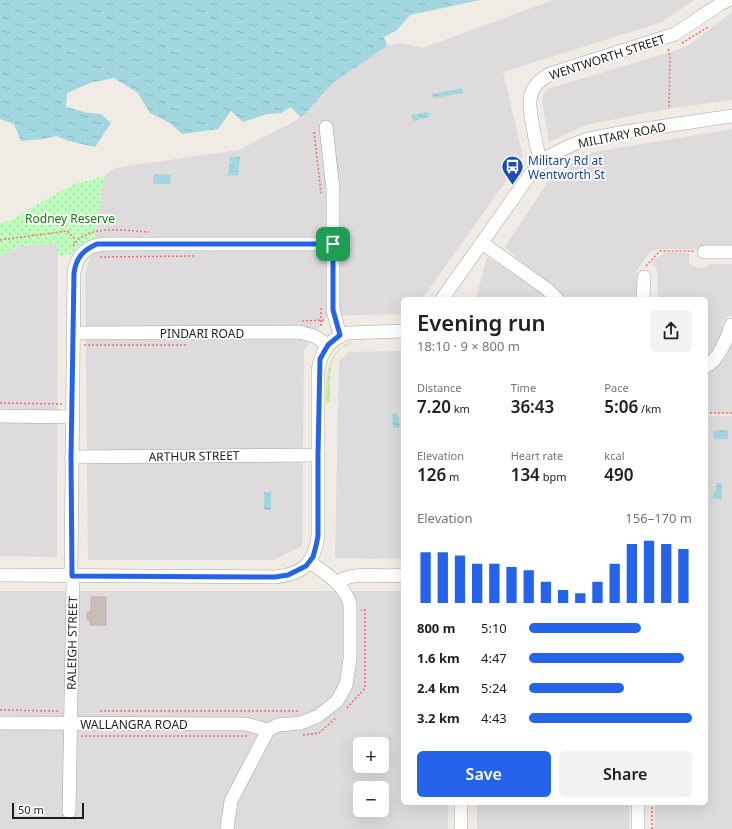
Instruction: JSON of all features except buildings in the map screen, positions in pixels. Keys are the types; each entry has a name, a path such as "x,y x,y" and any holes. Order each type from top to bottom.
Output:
{"street":[{"name":"WENTWORTH STREET","path":"542,163 536,149 529,106 532,92 543,78 550,74 670,36 728,0"},
{"name":"MILITARY ROAD","path":"443,297 529,176 542,163 563,148 588,139 732,116"},
{"path":"326,127 333,189 333,310 340,335"},
{"path":"482,243 548,288 555,297"},
{"path":"91,247 333,244"},
{"name":"RALEIGH STREET","path":"69,812 73,583 71,457 75,264 78,258 91,247"},
{"path":"704,252 732,252"},
{"path":"643,297 644,277"},
{"path":"708,365 712,363 723,345 728,336 731,325"},
{"path":"0,575 275,577 288,575 298,571 310,562 318,536 318,371 320,359 328,345 340,335 356,332 401,331"},
{"name":"PINDARI ROAD","path":"73,333 299,332 314,336 328,345"},
{"path":"0,416 72,417"},
{"name":"ARTHUR STREET","path":"71,457 318,455"},
{"path":"227,829 231,802 268,730 278,725 301,723 318,716 337,701 346,685 350,659 350,604 348,597 337,582 310,562"},
{"path":"337,582 343,578 354,575 401,575"},
{"name":"WALLANGRA ROAD","path":"0,723 70,717 246,724 268,730"},
{"path":"461,805 461,829"},
{"path":"638,805 638,829"}],"path":[{"path":"668,49 670,56 669,110"},
{"path":"0,240 67,230 91,247"},
{"path":"644,277 646,266 660,251 704,252"},
{"path":"0,403 62,404"},
{"path":"708,413 732,413"},
{"path":"0,710 70,717"},
{"path":"94,711 304,711"},
{"path":"652,805 652,829"}],"shaded area":[{"path":"553,0 694,0 662,22 503,72 523,157 423,297 401,297 401,314 327,316 304,351 302,546 274,560 88,560 85,274 92,252 104,176 115,168 239,150 301,118 333,83 387,46 401,43 423,48"},
{"path":"732,12 732,100 672,108 586,125 549,142 542,100 547,89 671,52 689,45"},
{"path":"732,129 732,249 654,250 648,254 637,271 637,297 560,297 505,247 553,174 593,152"},
{"path":"57,243 57,557 0,556 0,256 21,246"},
{"path":"665,252 689,253 689,264 698,268 704,268 711,264 732,264 732,316 728,316 721,325 724,333 708,359 708,297 658,297 658,273 651,263"},
{"path":"487,257 547,297 477,297"},
{"path":"732,342 732,414 708,414 708,372 717,365"},
{"path":"401,351 401,559 335,558 339,362 348,352"},
{"path":"708,416 732,416 732,829 655,829 655,805 708,805"},
{"path":"0,591 401,591 401,805 448,805 448,829 0,829"},
{"path":"477,805 629,805 629,829 477,829"}],"green space":[{"name":"Rodney Reserve","path":"104,176 94,240 79,245 71,254 58,256 57,243 21,246 0,256 0,223 14,219 74,184"},
{"path":"350,342 351,344 337,353 333,360 330,377 330,402 328,403 326,402 326,393 329,368 336,353"}],"water":[{"path":"0,0 480,0 410,15 397,30 384,37 387,46 333,83 301,118 291,107 281,113 267,114 243,122 231,111 218,129 182,134 170,123 150,113 138,93 114,78 90,83 67,93 66,107 88,113 101,114 111,123 95,147 69,141 56,136 44,139 21,141 14,124 0,119"},
{"path":"462,88 463,93 433,98 432,94"},
{"path":"428,112 429,117 413,121 411,115"},
{"path":"230,157 240,157 238,176 228,176"},
{"path":"154,174 171,175 170,184 153,184"},
{"path":"392,413 398,414 400,428 393,428"},
{"path":"728,430 728,439 714,439 713,431"},
{"path":"716,483 722,483 722,499 714,499 712,497 716,490"},
{"path":"264,492 273,492 271,494 271,510 264,510"}],"place":[{"name":"Military Rd at Wentworth St","path":"513,186"}],"route":[{"path":"97,244 333,244 333,310 340,335 328,345 322,353 318,371 318,536 313,557 310,562 298,571 288,575 275,577 72,576 71,457 74,273 75,264 78,258 91,246 97,244"}]}
